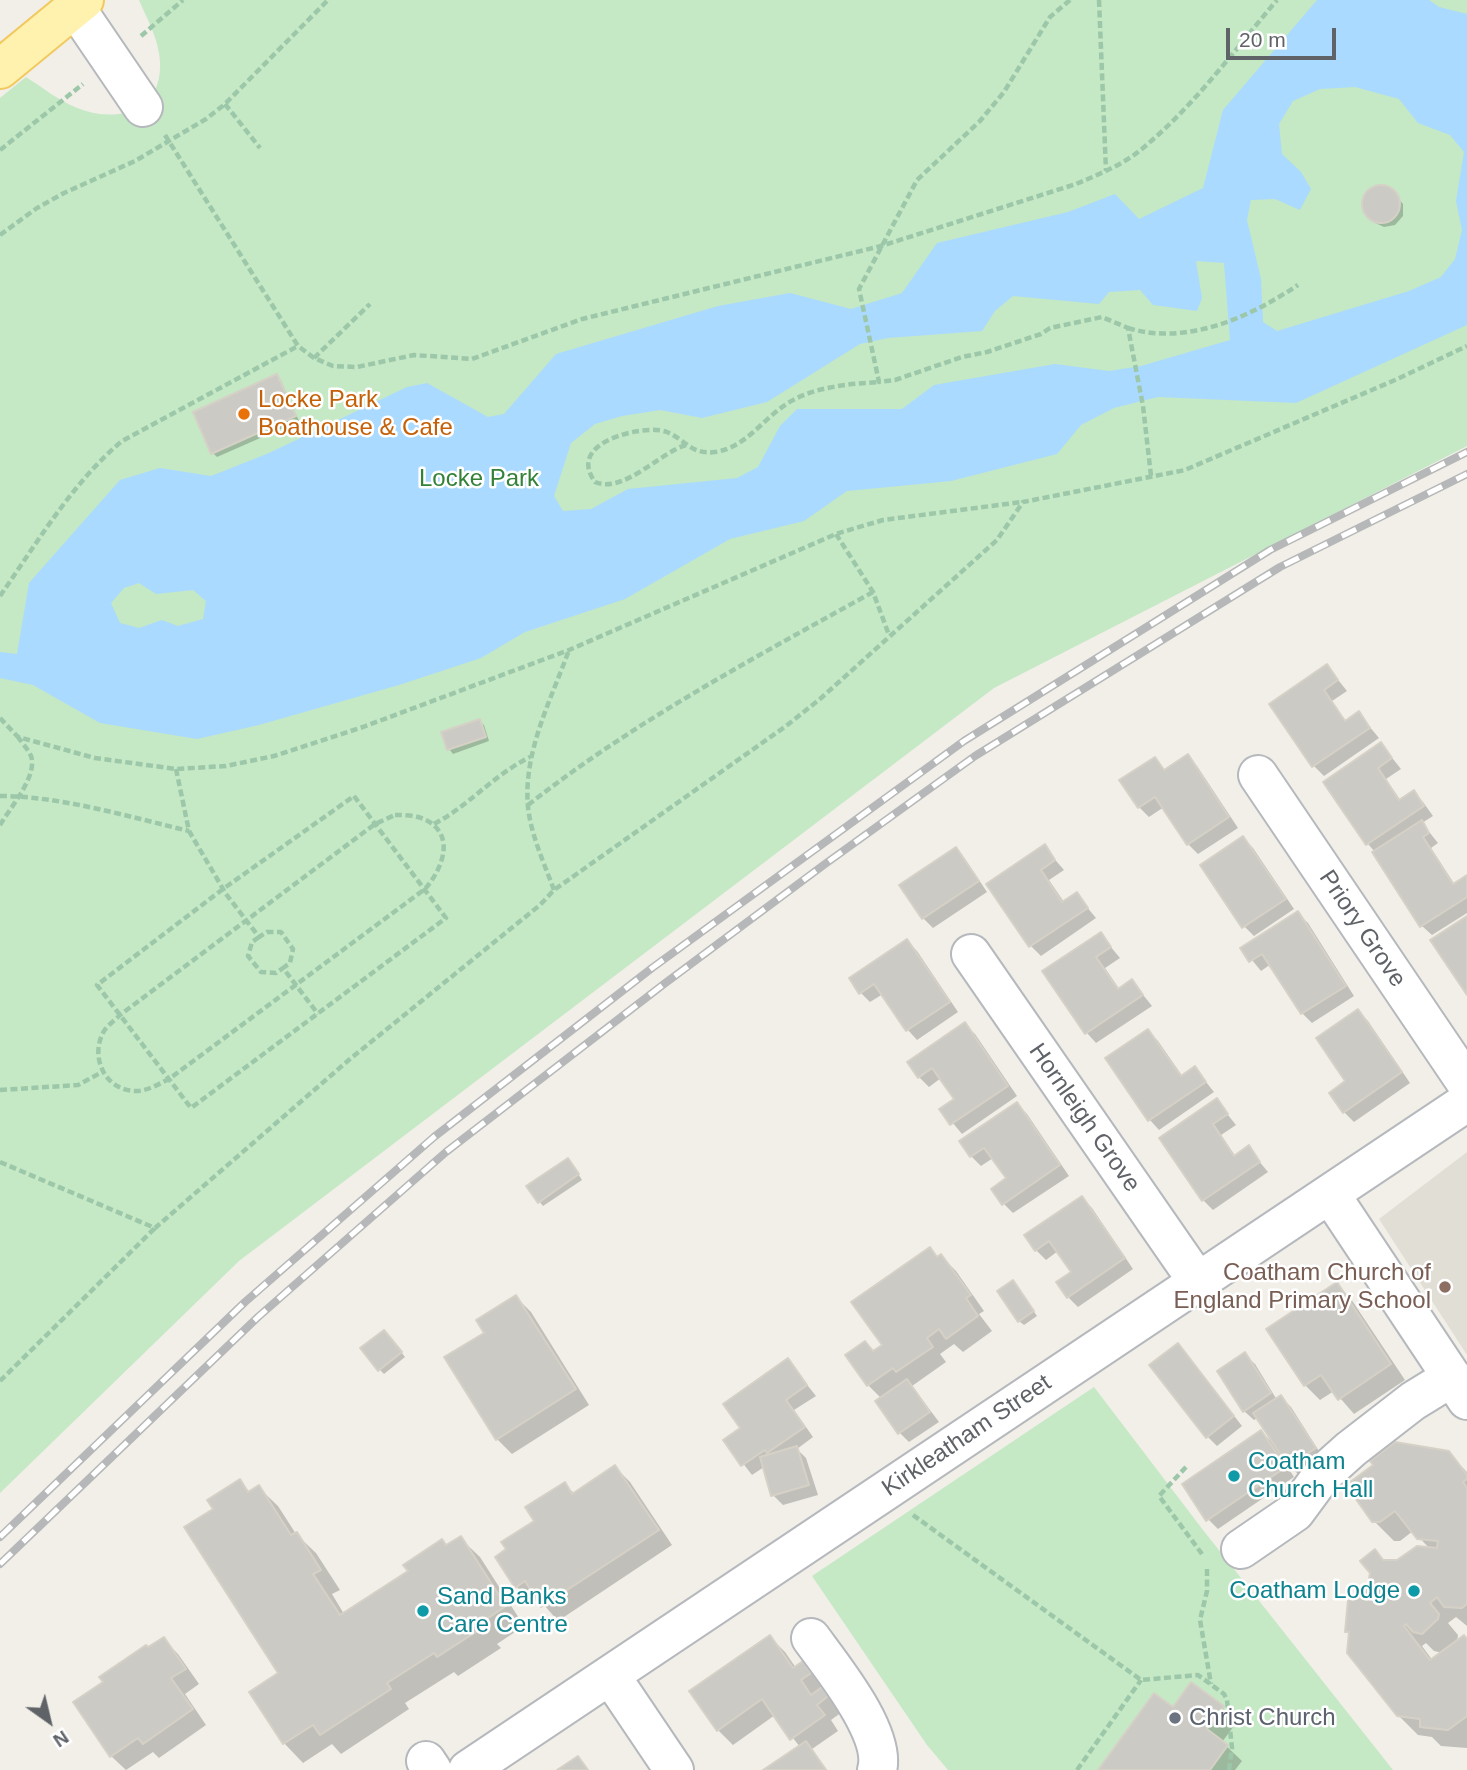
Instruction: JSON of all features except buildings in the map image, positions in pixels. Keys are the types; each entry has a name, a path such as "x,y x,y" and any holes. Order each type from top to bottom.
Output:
{"main road":[{"path":"0,69 80,4"}],"street":[{"path":"80,4 143,107"},
{"name":"Priory Grove","path":"1258,775 1467,1084"},
{"name":"Hornleigh Grove","path":"971,954 1198,1282"},
{"name":"Kirkleatham Street","path":"468,1770 534,1708 610,1675 1467,1102"},
{"path":"1222,1553 1295,1512 1323,1474 1413,1401 1459,1389 1330,1194"},
{"path":"811,1638 866,1717 880,1760 877,1770"},
{"path":"610,1675 674,1770"}],"path":[{"path":"0,234 64,192 135,161 225,104 328,0"},
{"path":"879,382 859,289 880,246 917,180 980,121 1004,92 1050,17 1070,0"},
{"path":"1099,0 1105,171"},
{"path":"143,107 169,141 298,346 314,359 333,366 357,367 414,355 472,359 582,318 880,246 1076,184 1137,152 1195,98 1277,0"},
{"path":"225,104 260,148"},
{"path":"686,444 667,451 617,484 608,486 596,482 589,471 589,456 595,449 606,441 627,433 665,431 686,444 695,451 714,452 736,445 749,437 778,410 795,399 839,385 894,380 1041,334 1050,328 1102,317 1139,332 1165,333 1211,328 1269,304 1298,285"},
{"path":"314,359 370,303"},
{"path":"1128,328 1143,406 1151,476"},
{"path":"0,596 66,503 107,453 122,441 298,346"},
{"path":"18,737 95,758 176,769 226,766 274,756 363,727 569,650 836,534 883,520 1023,502 1185,470 1395,380 1467,346"},
{"path":"0,1381 155,1228 350,1059 540,905 554,890 786,726 820,699 997,540 1023,502"},
{"path":"836,534 873,592 889,635"},
{"path":"528,805 615,740 873,592"},
{"path":"554,890 532,830 528,805 530,757 569,650"},
{"path":"0,718 18,737 31,757 32,769 27,783 0,825"},
{"path":"434,824 458,811 482,787 508,768 530,757"},
{"path":"176,769 189,831 223,889 259,937"},
{"path":"0,796 17,796 106,811 189,831"},
{"path":"354,796 374,824 446,918 191,1108 97,985 223,889 354,796"},
{"path":"395,815 417,816 434,824 445,846 441,863 425,889 169,1079 146,1089 124,1090 113,1084 102,1072 98,1046 105,1030 120,1015 374,824 395,815"},
{"path":"267,932 281,932 293,949 290,963 276,973 261,972 248,956 252,942 259,937 267,932"},
{"path":"284,968 318,1014"},
{"path":"0,1090 78,1085 102,1072"},
{"path":"0,1162 155,1228"},
{"path":"1186,1467 1159,1496 1222,1553"},
{"path":"891,1487 910,1513 1141,1680 1198,1675 1224,1694 1232,1748 1229,1770"},
{"path":"1206,1565 1207,1591 1200,1619 1211,1685"},
{"path":"1077,1770 1141,1680"}],"shaded area":[{"name":"Coatham Church of England Primary School","path":"1467,1152 1467,1355 1379,1219"}],"green space":[{"name":"Locke Park","path":"139,0 1467,0 1467,446 994,688 239,1261 0,1493 0,98 26,77 64,102 92,113 122,114 146,103 159,78 160,61 155,37"},
{"path":"1094,1387 1393,1770 948,1770 927,1745 812,1576"}],"water":[{"path":"1317,0 1429,0 1439,7 1467,14 1467,325 1296,403 1158,397 1114,408 1081,425 1057,454 951,481 847,491 804,521 730,539 625,599 525,632 481,658 399,685 259,725 197,739 100,723 33,685 0,678 0,652 17,654 29,583 120,480 160,468 211,476 269,453 407,387 427,383 488,417 504,414 556,354 718,306 790,293 851,309 902,293 937,243 1068,212 1115,194 1139,219 1203,188 1223,110","holes":["1355,87 1399,99 1418,123 1450,135 1464,152 1456,201 1462,230 1455,259 1441,277 1409,291 1277,331 1263,322 1261,279 1247,220 1251,200 1275,199 1300,210 1311,189 1301,172 1282,154 1279,124 1293,101 1320,89","1196,261 1224,263 1230,340 1141,366 1109,371 1055,364 934,385 902,409 797,409 780,426 758,467 737,478 628,489 591,509 563,511 554,496 571,443 595,424 622,416 660,410 702,418 767,402 860,344 888,338 982,331 995,311 1013,296 1099,304 1109,292 1140,290 1153,305 1197,311 1202,298","139,583 156,594 193,590 206,601 203,619 178,626 162,620 139,628 120,623 111,603 124,588"]}],"railway":[{"path":"0,1537 245,1302 434,1137 652,968 964,741 1270,550 1467,452"},
{"path":"0,1564 258,1317 446,1152 825,864 975,756 1280,567 1467,474"}],"place":[{"name":"Locke Park Boathouse & Cafe","path":"244,414"},
{"name":"Coatham Church of England Primary School","path":"1445,1287"},
{"name":"Coatham Church Hall","path":"1234,1476"},
{"name":"Coatham Lodge","path":"1414,1591"},
{"name":"Sand Banks Care Centre","path":"423,1611"},
{"name":"Christ Church","path":"1175,1718"}]}
